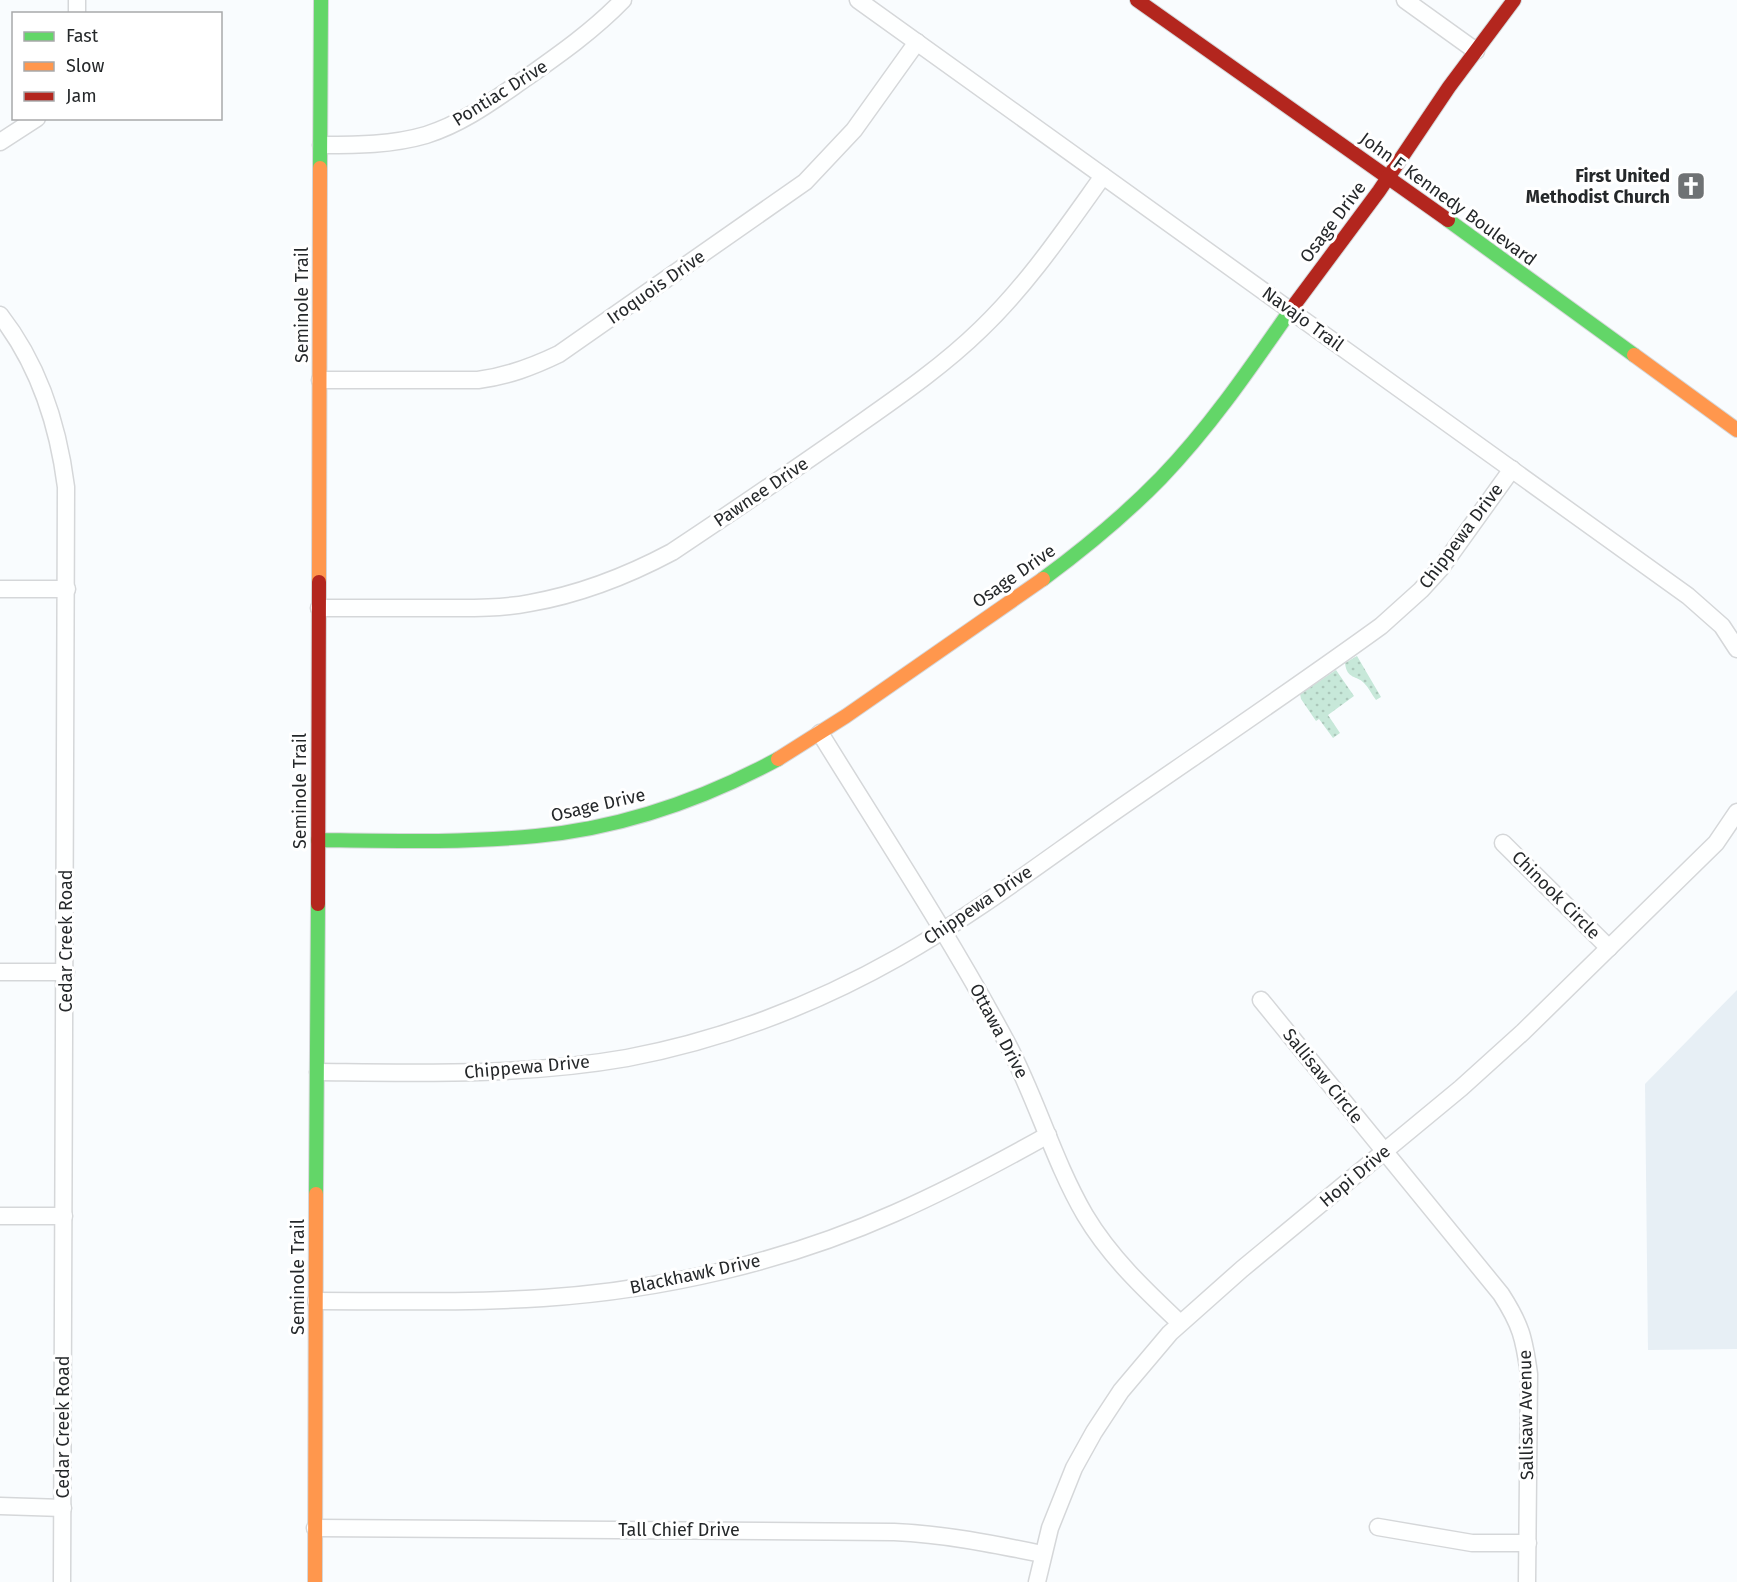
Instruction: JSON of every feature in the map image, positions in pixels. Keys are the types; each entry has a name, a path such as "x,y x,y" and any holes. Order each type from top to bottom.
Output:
{"street":[{"name":"Seminole Trail","path":"315,1582 321,0"},
{"name":"Pontiac Drive","path":"321,146 391,143 426,135 476,113 570,48 623,0"},
{"name":"Navajo Trail","path":"858,0 1695,601 1722,626 1737,649"},
{"name":"John F Kennedy Boulevard","path":"1137,0 1389,178 1737,430"},
{"path":"1405,0 1476,51"},
{"name":"Osage Drive","path":"318,840 460,841 528,837 607,824 652,812 730,783 776,760 820,733 1058,567 1123,515 1197,438 1227,401 1389,178 1440,99 1514,0"},
{"name":"Iroquois Drive","path":"320,380 478,380 501,377 529,368 559,354 805,182 854,129 917,42"},
{"path":"0,142 35,120"},
{"name":"Pawnee Drive","path":"319,608 482,608 529,604 602,585 639,570 672,552 887,405 948,359 1019,289 1103,176"},
{"name":"Cedar Creek Road","path":"0,315 37,375 57,430 66,487 62,1582"},
{"name":"Chippewa Drive","path":"318,1072 518,1071 628,1057 691,1042 753,1023 849,983 901,956 987,900 1381,626 1441,568 1512,469"},
{"path":"0,589 67,589"},
{"name":"Ottawa Drive","path":"820,733 1007,1042 1076,1198 1108,1249 1132,1277 1180,1323"},
{"name":"Hopi Drive","path":"1037,1582 1042,1554 1062,1495 1094,1432 1121,1391 1170,1333 1242,1269 1385,1152 1523,1032 1716,843 1737,812"},
{"name":"Chinook Circle","path":"1503,843 1609,948"},
{"path":"0,972 66,972"},
{"name":"Sallisaw Circle","path":"1262,1000 1385,1152"},
{"name":"Blackhawk Drive","path":"316,1301 545,1298 659,1284 717,1272 835,1237 893,1214 949,1188 1048,1135"},
{"name":"Sallisaw Avenue","path":"1385,1152 1501,1294 1517,1318 1525,1342 1529,1374 1527,1582"},
{"path":"0,1216 64,1216"},
{"path":"0,1506 63,1508"},
{"path":"1378,1527 1472,1543 1528,1543"},
{"name":"Tall Chief Drive","path":"315,1528 894,1532 921,1533 1042,1554"}],"shaded area":[{"path":"1737,990 1737,1349 1648,1350 1645,1084"}],"green space":[{"path":"1357,656 1381,697 1376,700 1364,683 1350,675 1346,668 1345,663"},
{"path":"1336,670 1354,696 1328,715 1340,733 1333,738 1319,719 1316,721 1300,694"}],"traffic: fast":[{"path":"320,168 321,0"},
{"path":"1448,220 1634,355"},
{"path":"1043,579 1119,518 1179,458 1230,396 1292,308"},
{"path":"318,840 455,841 568,832 661,810 721,787 778,759"},
{"path":"316,1194 318,904"}],"traffic: slow":[{"path":"319,582 320,168"},
{"path":"1634,355 1737,430"},
{"path":"778,759 846,716 1043,579"},
{"path":"315,1582 316,1194"}],"traffic: jam":[{"path":"1137,0 1448,220"},
{"path":"1292,308 1379,191 1449,87 1514,0"},
{"path":"318,904 319,582"}],"place":[{"name":"First United Methodist Church","path":"1691,186"}]}
